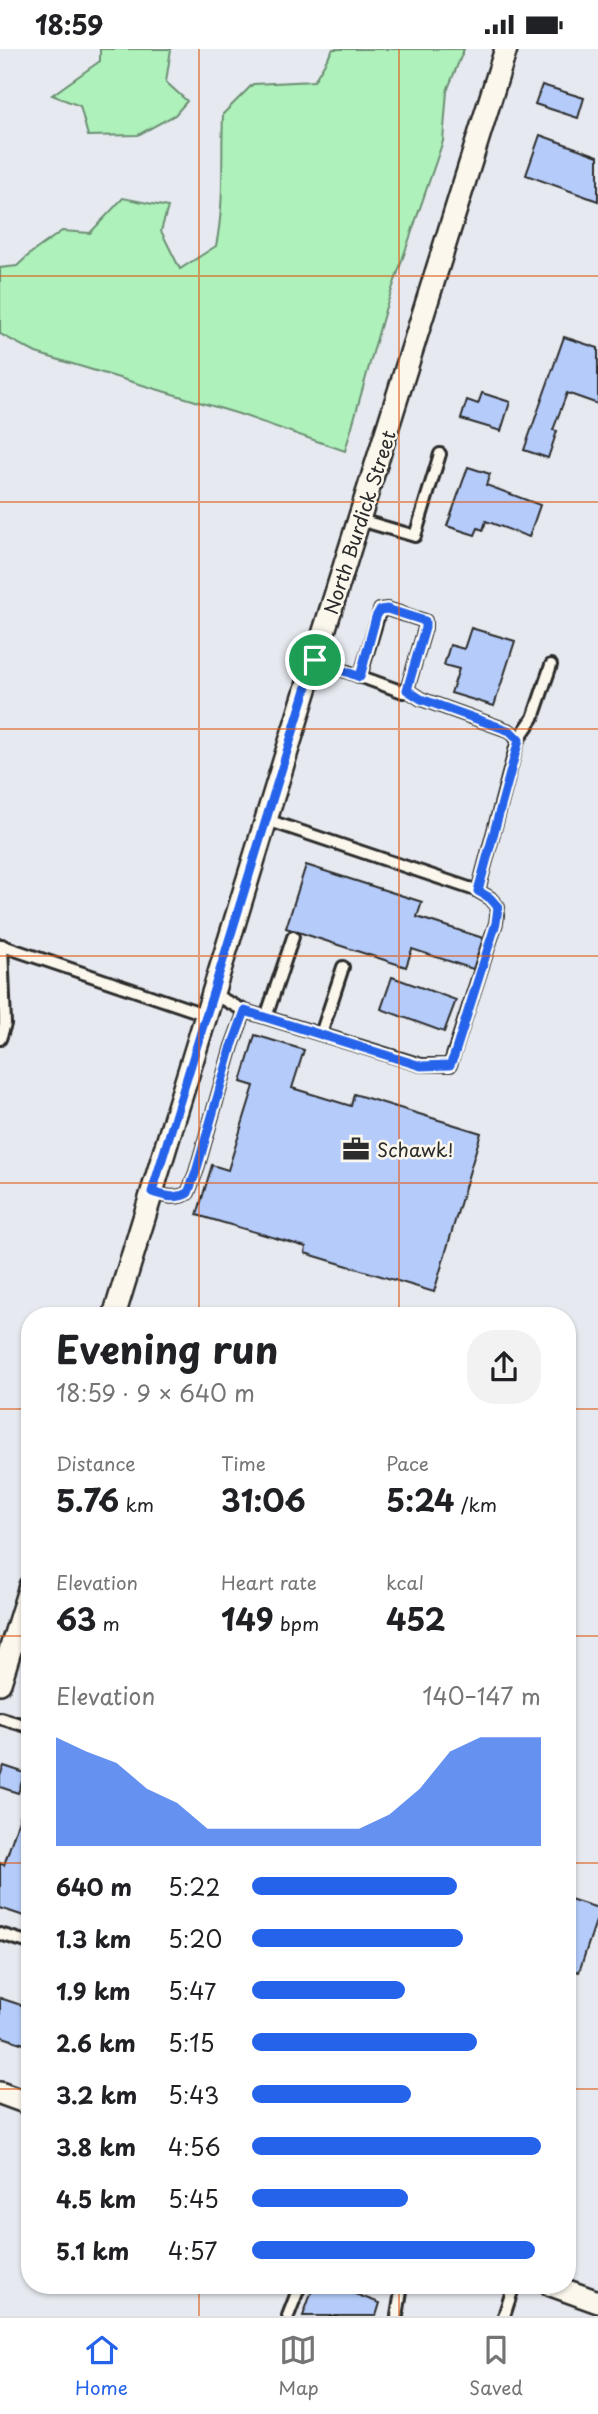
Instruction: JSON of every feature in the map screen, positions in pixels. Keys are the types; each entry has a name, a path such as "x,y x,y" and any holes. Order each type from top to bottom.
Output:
{"street":[{"name":"North Burdick Street","path":"117,1307 506,49"},
{"path":"0,1682 21,1645"},
{"path":"0,2094 21,2101"},
{"path":"576,2294 598,2302"}],"lane":[{"path":"360,520 415,536 440,454"},
{"path":"360,677 376,617 380,610 387,609 425,621 407,690"},
{"path":"315,660 402,692 407,690"},
{"path":"478,891 519,740 533,718 551,665"},
{"path":"407,690 421,699 510,731 519,740"},
{"path":"213,994 245,1011 421,1066 450,1065 496,923 498,907 478,891 267,820"},
{"path":"266,1017 293,937"},
{"path":"0,1039 5,1024 1,945 207,1015"},
{"path":"321,1034 343,967"},
{"path":"152,1192 171,1198 180,1198 188,1193 245,1011"},
{"path":"0,1718 21,1724"},
{"path":"0,1934 21,1940"},
{"path":"288,2316 297,2294"},
{"path":"397,2316 401,2294"},
{"path":"504,2316 511,2294"}],"green space":[{"path":"100,49 171,49 166,82 187,101 175,115 138,135 88,136 80,106 52,95 100,61"},
{"path":"333,49 464,49 447,91 443,141 385,310 345,451 239,414 36,353 0,334 0,268 17,266 62,231 90,233 123,198 168,207 161,231 180,269 216,246 222,197 223,114 253,84 314,81"}],"building":[{"path":"542,85 584,98 578,118 535,104"},
{"path":"540,135 598,156 598,201 526,175"},
{"path":"564,337 598,348 598,404 567,393 553,430 557,431 548,458 524,450"},
{"path":"482,393 510,402 501,431 461,419 467,400 478,404"},
{"path":"468,467 490,474 486,485 540,505 529,537 486,521 483,530 478,528 475,535 447,526"},
{"path":"471,628 515,641 494,706 451,693 459,669 444,665 450,645 464,649"},
{"path":"306,865 422,902 417,917 483,938 473,969 412,949 406,967 286,928"},
{"path":"392,977 456,1000 444,1032 381,1009"},
{"name":"Schawk!","path":"255,1035 304,1050 292,1088 351,1106 354,1094 481,1133 434,1292 305,1253 306,1247 197,1215 212,1165 228,1170 254,1086 241,1082"},
{"path":"4,1766 21,1772 18,1793 0,1787"},
{"path":"21,1813 21,1915 0,1908 0,1863 4,1865"},
{"path":"576,1901 598,1908 579,1972 576,1971"},
{"path":"0,1998 21,2005 21,2043 0,2036"},
{"path":"311,2294 355,2294 380,2303 376,2316 303,2316"}],"place":[{"name":"Schawk!","path":"356,1149"}],"route":[{"path":"387,609 425,621 407,690 421,699 510,731 519,740 478,891 498,907 496,923 450,1065 421,1066 245,1011 232,1046 192,1185 188,1193 180,1198 171,1198 152,1192 315,660 360,677 380,610 387,609"}]}
